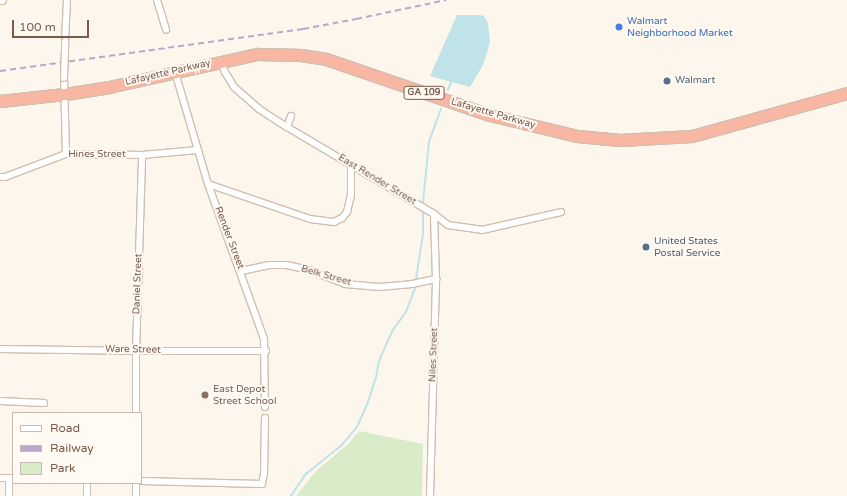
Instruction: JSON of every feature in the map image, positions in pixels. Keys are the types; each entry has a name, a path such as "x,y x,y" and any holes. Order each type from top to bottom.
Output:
{"highway":[{"name":"Lafayette Parkway","path":"0,101 65,94 109,87 221,60 257,54 301,56 326,59 490,115 578,136 620,140 692,136 847,93"}],"street":[{"path":"66,154 64,78 67,0"},
{"path":"157,0 166,30"},
{"name":"East Render Street","path":"221,60 225,72 234,87 243,96 287,127 434,214 448,225 482,230 561,212"},
{"name":"Render Street","path":"175,72 208,184 241,271 264,339 266,351 265,407"},
{"path":"287,127 291,116"},
{"name":"Hines Street","path":"0,177 5,177 66,154 142,155 198,150"},
{"name":"Daniel Street","path":"136,412 136,351 142,155"},
{"path":"208,184 310,219 334,222 342,218 347,212 351,194 351,164"},
{"name":"Niles Street","path":"430,496 436,279 434,214"},
{"name":"Belk Street","path":"241,271 269,265 287,265 309,270 345,284 379,287 412,284 436,279"},
{"name":"Ware Street","path":"0,349 266,351"},
{"path":"0,401 44,403"},
{"path":"142,481 262,484 264,474 265,418"},
{"path":"0,478 11,478 9,496"},
{"path":"87,484 87,496"},
{"path":"136,484 136,496"}],"green space":[{"path":"359,431 423,444 422,496 296,496 316,471 347,445"}],"water":[{"path":"457,15 484,16 488,23 490,41 487,53 483,65 470,87 430,76"}],"waterway":[{"path":"448,90 451,82"},
{"path":"423,203 429,142 441,109"},
{"path":"416,279 423,234 423,212"},
{"path":"291,496 306,474 342,445 357,427 367,405 376,378 379,361 393,330 406,312 415,288"}],"railway":[{"path":"0,71 303,29 446,0"}],"place":[{"name":"Walmart Neighborhood Market","path":"619,27"},
{"name":"Walmart","path":"667,81"},
{"name":"United States Postal Service","path":"646,247"},
{"name":"East Depot Street School","path":"205,395"}]}
